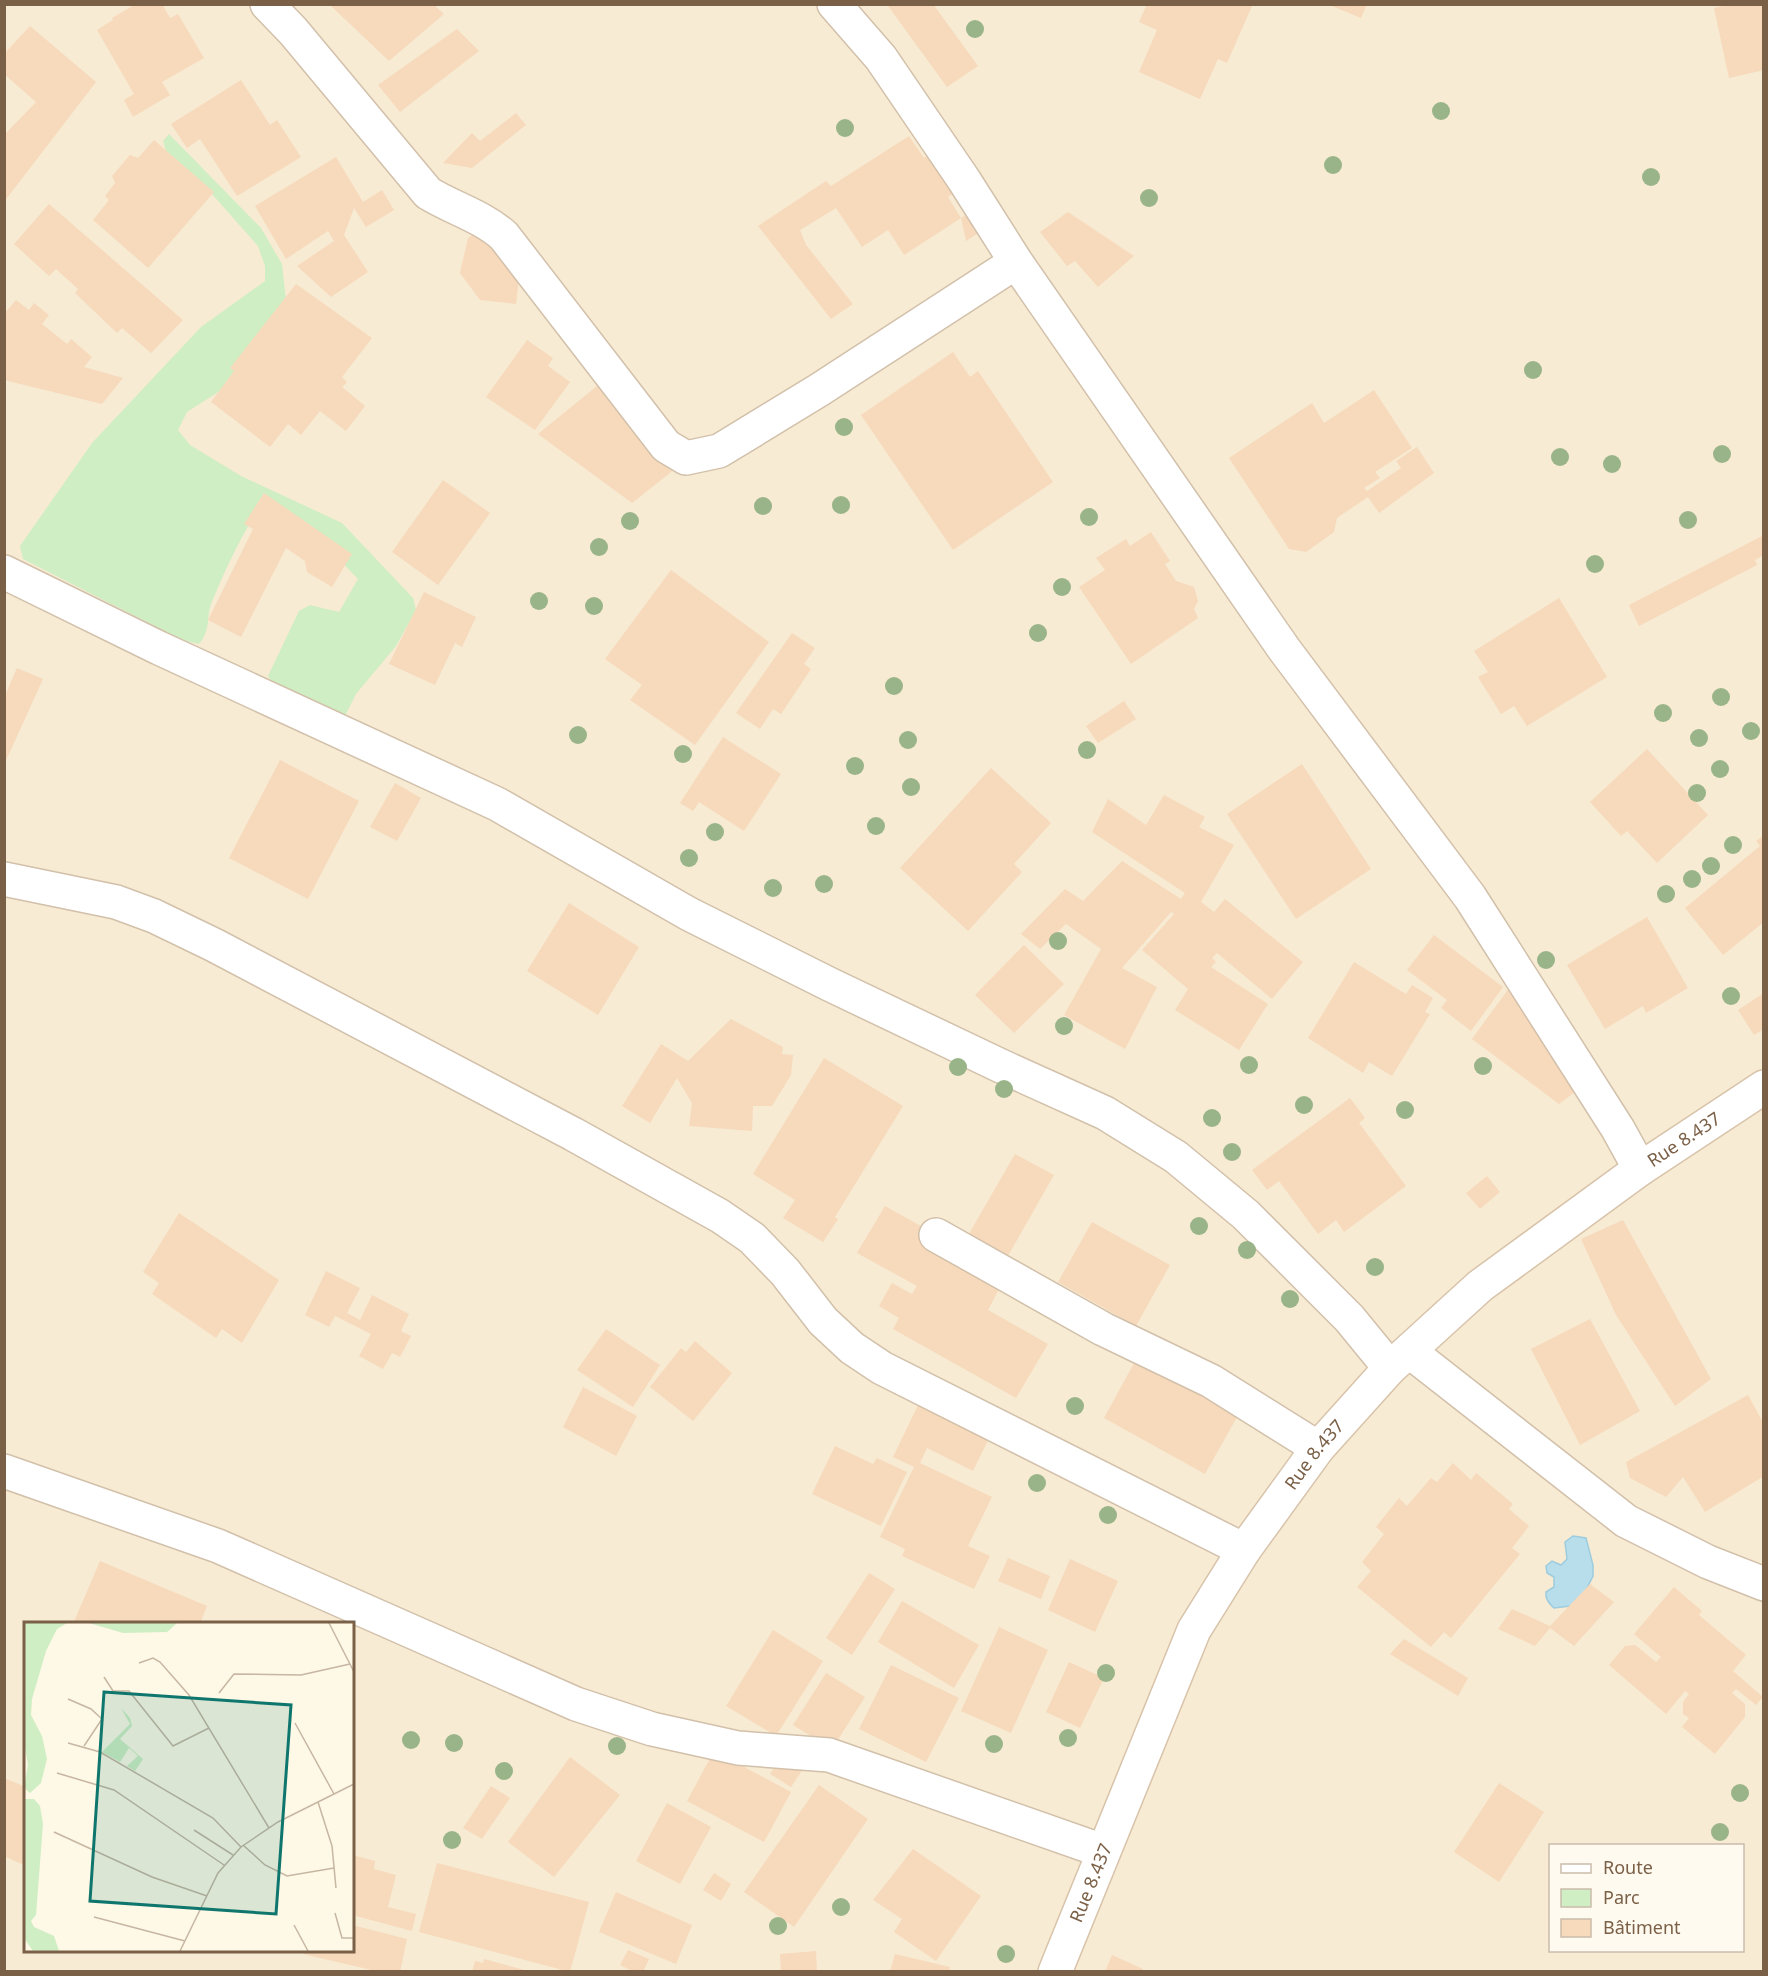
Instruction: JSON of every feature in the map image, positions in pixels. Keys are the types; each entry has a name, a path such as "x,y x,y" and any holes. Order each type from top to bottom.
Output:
{"street":[{"path":"267,4 293,31 428,193 448,205 491,224 504,236 666,446 686,458 719,451 819,390 1016,262"},
{"path":"834,4 881,58 964,180 1016,262 1284,649 1470,897 1606,1111 1640,1169"},
{"path":"4,572 159,648 497,804 689,914 842,990 1105,1113 1176,1157 1246,1215 1349,1318 1400,1359 1626,1521 1708,1562 1764,1584"},
{"path":"4,879 116,902 154,916 214,945 573,1134 720,1216 752,1238 785,1272 823,1321 852,1348 882,1368 1244,1550"},
{"name":"Rue 8.437","path":"1055,1971 1194,1630 1244,1550 1318,1448 1400,1359 1480,1286 1640,1169 1764,1087"},
{"path":"936,1235 1103,1329 1211,1381 1318,1448"},
{"path":"4,1471 218,1546 576,1704 652,1729 738,1748 829,1755 1103,1851"}],"shaded area":[{"path":"5,5 1763,5 1763,1971 5,1972"}],"green space":[{"path":"169,134 261,228 282,264 286,301 223,389 187,412 178,430 190,445 241,476 342,523 413,598 416,610 396,646 356,694 345,716 275,687 268,676 299,611 310,605 339,612 358,579 327,547 255,514 216,592 205,634 199,644 182,640 23,559 20,546 92,443 201,327 265,281 265,266 258,246 204,185 166,152 163,141"}],"water":[{"path":"1573,1536 1586,1538 1593,1565 1593,1576 1583,1596 1570,1606 1554,1608 1548,1601 1546,1592 1554,1587 1554,1577 1547,1573 1546,1566 1552,1561 1561,1565 1567,1559 1565,1542"}],"building":[{"path":"136,4 162,4 170,18 178,14 204,58 162,82 170,95 133,117 124,100 134,94 97,30"},
{"path":"329,4 433,4 444,14 389,61"},
{"path":"891,4 933,4 978,66 947,87 888,6"},
{"path":"1147,4 1248,4 1252,6 1227,63 1218,59 1200,99 1139,72 1157,30 1139,22"},
{"path":"1327,4 1367,4 1361,18"},
{"path":"1731,4 1764,4 1764,70 1729,78 1714,8"},
{"path":"30,26 96,82 4,202 4,135 36,102 4,74 4,54"},
{"path":"457,29 479,51 400,112 378,85"},
{"path":"241,80 270,125 277,120 301,157 237,196 200,139 187,148 171,124"},
{"path":"516,113 526,125 472,168 443,163 472,133 480,141"},
{"path":"909,136 924,158 931,153 955,192 948,197 961,218 904,255 888,230 862,247 836,208 800,230 806,245 853,304 831,319 758,226 826,181 831,186"},
{"path":"154,140 214,192 148,268 93,220 109,200 105,196 115,183 112,176 130,155 138,158"},
{"path":"336,157 363,202 382,190 394,210 366,227 354,208 344,235 368,272 331,297 297,266 334,241 328,231 286,259 255,206"},
{"path":"49,204 183,320 151,353 122,328 117,333 75,293 78,289 56,269 49,276 14,244"},
{"path":"974,209 986,228 966,241 961,218"},
{"path":"1068,212 1134,256 1098,287 1075,261 1067,266 1040,232"},
{"path":"484,226 520,271 516,304 480,300 460,273 468,238"},
{"path":"296,284 372,338 342,377 347,382 342,387 365,406 346,431 320,411 301,435 288,424 270,447 211,402 234,371 230,368"},
{"path":"16,300 29,310 34,303 49,315 42,324 67,344 71,339 92,357 84,367 123,378 102,404 4,380 4,314"},
{"path":"527,340 553,358 548,366 570,382 535,430 486,397"},
{"path":"953,352 970,377 978,371 1053,482 953,550 861,415"},
{"path":"597,386 649,453 659,447 675,469 632,503 538,434"},
{"path":"1374,390 1412,448 1375,472 1380,478 1364,488 1367,491 1401,468 1396,461 1417,447 1434,473 1379,513 1368,497 1337,518 1334,532 1306,552 1289,549 1229,458 1312,403 1324,423"},
{"path":"443,480 490,513 438,585 392,552"},
{"path":"264,493 352,554 332,587 307,572 305,561 286,548 241,637 208,620 253,529 244,524"},
{"path":"1151,532 1170,561 1165,564 1176,581 1194,587 1198,601 1194,609 1198,618 1131,664 1079,587 1105,570 1096,558 1126,539 1130,546"},
{"path":"1762,536 1764,555 1755,560 1757,565 1639,626 1629,605"},
{"path":"671,570 769,642 695,745 630,700 642,685 605,659"},
{"path":"424,592 476,617 462,647 455,643 435,685 389,664"},
{"path":"1559,598 1607,677 1527,726 1514,706 1501,714 1478,677 1488,672 1474,651"},
{"path":"792,633 815,648 804,664 811,669 781,714 773,709 760,729 736,713"},
{"path":"17,668 43,679 4,765 4,698"},
{"path":"1124,701 1136,719 1098,743 1086,726"},
{"path":"723,737 781,774 744,831 699,802 693,811 680,803"},
{"path":"1647,749 1708,815 1657,863 1627,831 1621,836 1590,802"},
{"path":"280,760 359,801 308,899 229,858"},
{"path":"1302,764 1371,869 1296,919 1227,814"},
{"path":"991,768 1051,823 1014,864 1022,872 968,931 900,868"},
{"path":"395,783 421,798 397,841 370,827"},
{"path":"1164,795 1205,817 1199,827 1234,845 1201,902 1214,912 1225,899 1303,962 1272,999 1217,953 1212,958 1216,962 1211,967 1268,1004 1239,1050 1175,1010 1188,989 1142,950 1174,914 1171,912 1122,968 1157,987 1125,1049 1064,1015 1101,949 1066,924 1040,949 1021,934 1065,889 1083,901 1122,861 1181,899 1185,893 1092,832 1108,799 1146,825"},
{"path":"1764,835 1764,922 1723,955 1685,908 1760,846 1756,841"},
{"path":"569,903 639,947 598,1015 527,971"},
{"path":"1647,917 1688,988 1646,1013 1643,1006 1605,1029 1567,965"},
{"path":"1434,935 1503,987 1471,1031 1441,1008 1447,1000 1407,970"},
{"path":"1024,945 1064,984 1014,1033 975,995"},
{"path":"1354,962 1406,994 1412,985 1433,998 1425,1012 1430,1014 1392,1076 1369,1062 1363,1073 1308,1038"},
{"path":"1512,984 1575,1092 1559,1104 1472,1039"},
{"path":"1764,993 1764,1029 1754,1035 1738,1010"},
{"path":"731,1019 783,1047 782,1054 793,1055 791,1075 772,1106 753,1106 752,1131 689,1126 692,1103 677,1078 650,1123 622,1106 661,1044 688,1061"},
{"path":"824,1058 903,1106 835,1217 838,1219 823,1242 783,1218 795,1200 753,1174"},
{"path":"1350,1098 1365,1118 1359,1123 1406,1186 1344,1232 1336,1220 1318,1234 1279,1181 1267,1190 1252,1170"},
{"path":"1015,1154 1054,1175 1005,1261 966,1239"},
{"path":"1487,1176 1500,1192 1480,1209 1466,1193"},
{"path":"885,1206 1007,1274 988,1310 1048,1344 1016,1398 893,1329 899,1318 879,1306 892,1283 912,1294 917,1286 857,1253"},
{"path":"179,1213 279,1280 242,1343 222,1329 216,1338 152,1294 159,1283 143,1272"},
{"path":"1623,1220 1711,1379 1675,1406 1616,1315 1581,1239"},
{"path":"1092,1222 1170,1265 1136,1326 1058,1282"},
{"path":"326,1271 360,1288 347,1313 360,1320 372,1295 409,1314 401,1331 411,1336 400,1357 392,1353 383,1369 359,1356 371,1334 335,1316 329,1327 305,1315"},
{"path":"1590,1319 1640,1411 1580,1445 1531,1349"},
{"path":"606,1329 660,1365 633,1407 577,1370"},
{"path":"695,1341 732,1373 693,1421 650,1387 681,1348 686,1352"},
{"path":"1139,1354 1241,1410 1205,1474 1104,1418"},
{"path":"583,1387 637,1416 616,1456 563,1427"},
{"path":"1748,1395 1764,1424 1764,1476 1705,1512 1683,1477 1666,1497 1630,1478 1626,1462"},
{"path":"920,1401 999,1418 973,1471 927,1448 920,1463 992,1497 968,1546 990,1556 974,1589 902,1556 905,1549 880,1537 914,1467 893,1457"},
{"path":"835,1446 873,1464 877,1458 907,1472 881,1526 812,1494"},
{"path":"1453,1463 1471,1480 1476,1473 1513,1504 1509,1509 1529,1526 1512,1548 1520,1554 1451,1638 1444,1632 1431,1647 1357,1587 1371,1571 1362,1562 1384,1534 1376,1527 1399,1498 1407,1506 1431,1478 1437,1482"},
{"path":"1008,1558 1050,1576 1041,1599 998,1581"},
{"path":"1070,1559 1118,1581 1095,1632 1048,1610"},
{"path":"100,1561 207,1606 201,1622 74,1622"},
{"path":"869,1573 895,1589 852,1655 826,1638"},
{"path":"1590,1584 1614,1602 1574,1646 1550,1628 1535,1646 1498,1629 1512,1609 1550,1626"},
{"path":"1674,1587 1702,1611 1699,1615 1746,1655 1733,1671 1763,1697 1756,1705 1736,1689 1732,1693 1745,1704 1745,1717 1715,1754 1682,1727 1689,1718 1683,1714 1683,1702 1689,1694 1685,1691 1666,1714 1609,1665 1625,1646 1635,1645 1656,1662 1661,1657 1634,1634"},
{"path":"902,1601 979,1645 954,1688 878,1642"},
{"path":"999,1627 1048,1650 1011,1733 961,1711"},
{"path":"773,1630 823,1661 776,1736 726,1706"},
{"path":"1404,1639 1468,1678 1458,1696 1390,1654"},
{"path":"1069,1662 1104,1678 1080,1728 1046,1712"},
{"path":"891,1665 959,1698 926,1762 859,1729"},
{"path":"826,1673 865,1697 832,1749 793,1725"},
{"path":"714,1751 791,1792 764,1842 687,1801"},
{"path":"784,1753 805,1766 791,1787 770,1774"},
{"path":"570,1757 620,1795 554,1877 508,1842"},
{"path":"4,1778 24,1786 24,1865 4,1856"},
{"path":"1499,1783 1544,1812 1499,1882 1454,1852"},
{"path":"819,1785 868,1819 794,1927 744,1892"},
{"path":"491,1786 510,1798 482,1839 463,1828"},
{"path":"667,1803 711,1827 680,1884 636,1861"},
{"path":"913,1849 981,1896 936,1961 894,1932 902,1919 873,1900"},
{"path":"354,1856 375,1861 374,1869 396,1875 388,1907 416,1914 412,1931 354,1916"},
{"path":"437,1863 589,1902 570,1972 419,1932"},
{"path":"714,1873 731,1884 721,1901 703,1890"},
{"path":"616,1892 692,1925 676,1964 599,1932"},
{"path":"354,1926 407,1939 400,1972 380,1972 303,1954 304,1952 354,1952"},
{"path":"628,1950 649,1959 643,1972 634,1972 620,1965"},
{"path":"816,1951 817,1972 781,1972 780,1954"},
{"path":"895,1954 950,1967 949,1972 890,1972"},
{"path":"1112,1955 1143,1969 1142,1972 1105,1972"},
{"path":"484,1959 528,1971 472,1972 475,1961 483,1963"}]}
